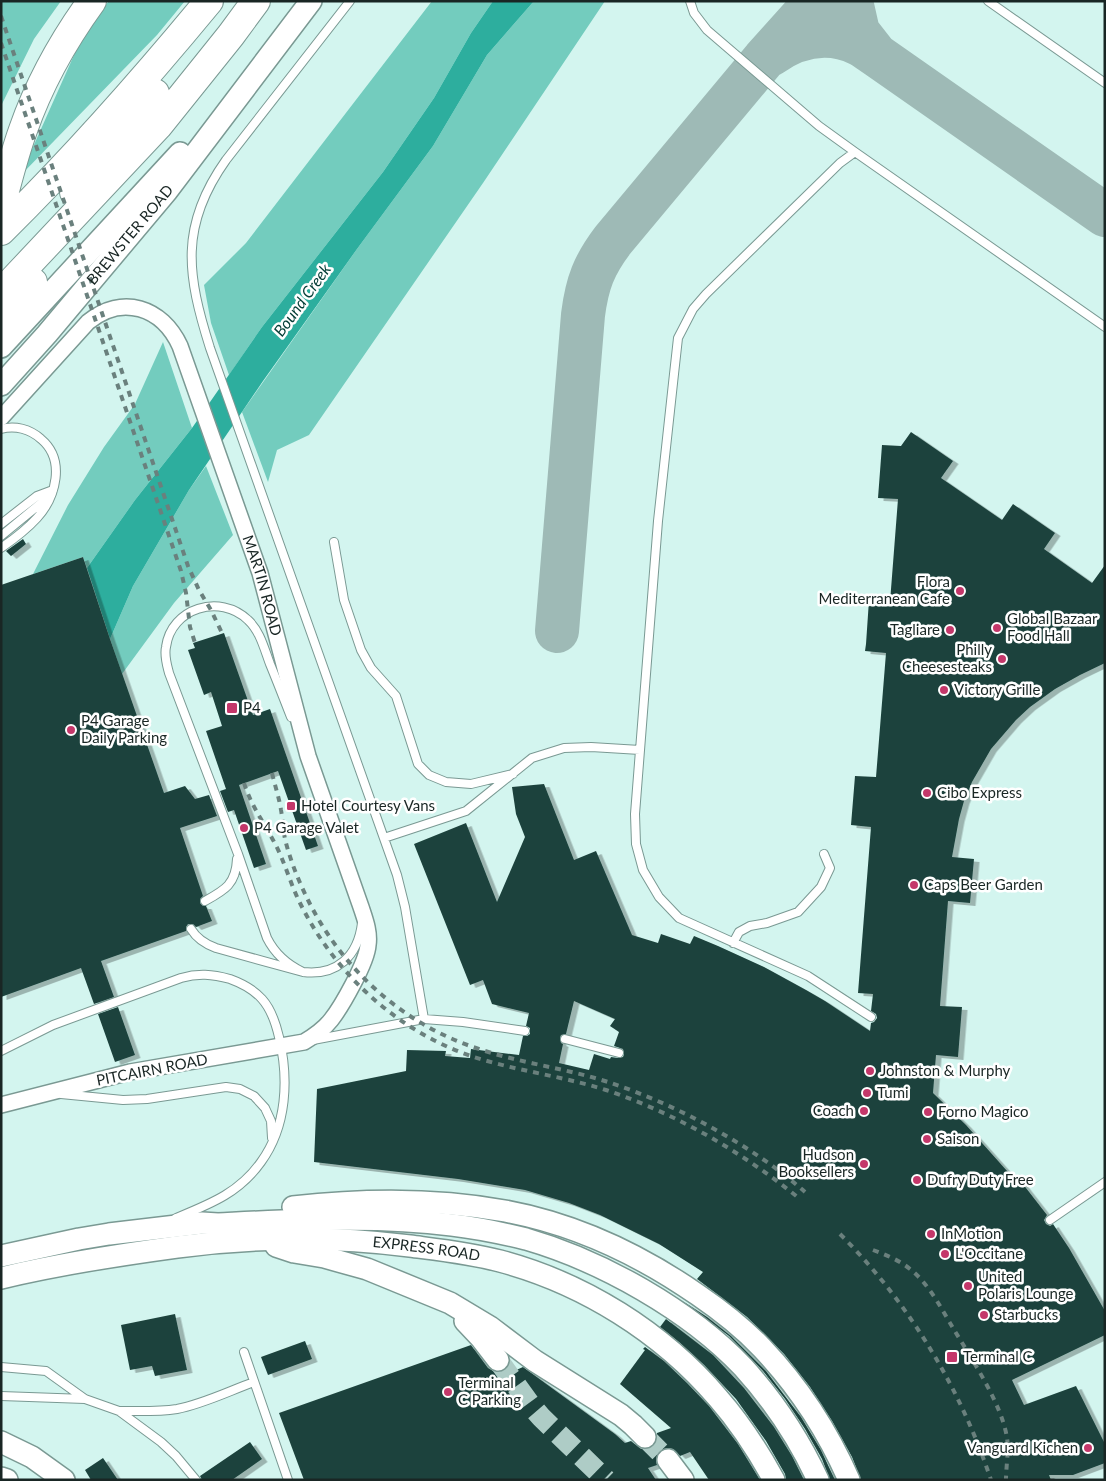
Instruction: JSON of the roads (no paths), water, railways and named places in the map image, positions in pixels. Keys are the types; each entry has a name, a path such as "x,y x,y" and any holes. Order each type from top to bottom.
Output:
{"highway":[{"path":"1,205 22,132 40,88 63,44 92,1"},
{"path":"1,231 43,190 123,102 209,1"},
{"path":"1,319 91,215 256,1"},
{"path":"1,270 67,200 176,67 180,35"},
{"path":"1,293 158,126"}],"street":[{"name":"BREWSTER ROAD","path":"1,385 47,334 167,191 312,1"},
{"name":"BREWSTER ROAD","path":"1,347 251,79"},
{"name":"MARTIN ROAD","path":"1,418 88,322 99,313 112,308 134,307 148,312 167,325 180,346 267,597 316,780 368,929 365,959 356,977 331,1020 318,1033 304,1042"},
{"name":"PITCAIRN ROAD","path":"1,1105 130,1072 304,1042"},
{"path":"202,1223 218,1216 370,1201 454,1204 504,1210 554,1222 586,1233 631,1254 681,1283 735,1322 761,1346 797,1390 829,1439 849,1480"},
{"path":"1,1256 79,1239 151,1228 202,1223 218,1224 324,1219 423,1222 471,1228 526,1239 572,1255 612,1274 665,1304 712,1338 744,1368 762,1390 783,1419 818,1480"},
{"name":"EXPRESS ROAD","path":"1,1294 11,1276 105,1257 209,1243 310,1239 386,1243 450,1250 479,1256 528,1270 569,1286 608,1307 645,1331 679,1358 718,1398 746,1434 774,1480"},
{"path":"259,1240 294,1252 324,1257 367,1269 450,1303 477,1319 535,1362 621,1416 645,1437"},
{"path":"423,1293 461,1317 498,1360"},
{"path":"1,1442 32,1457 64,1480"},
{"path":"668,1460 683,1480"},
{"path":"1,1478 7,1480"}],"lane":[{"path":"350,1 226,160 210,184 200,208 192,247 192,270 196,296 210,348 402,892 424,1019"},
{"path":"690,1 694,13 707,30 819,126 1105,327"},
{"path":"988,1 1105,83"},
{"path":"855,152 840,163 706,294 693,309 678,338 658,521 635,822 636,844 642,870 659,897 680,918 808,976 871,1017"},
{"path":"1,429 14,427 34,433 46,444 56,465 56,482 48,501 38,517 24,531 1,548"},
{"path":"1,524 37,496 53,490"},
{"path":"1,536 42,503 53,490"},
{"path":"334,542 344,600 361,650 371,668 396,696 418,764 429,775 446,782 471,784 513,774"},
{"path":"303,972 285,961 271,945 167,665 165,649 172,628 177,622 196,609 218,606 233,609 247,618 261,640 316,780"},
{"path":"384,838 466,811 532,758 564,748 591,747 640,750"},
{"path":"205,901 224,891 229,885 236,872 238,854"},
{"path":"733,943 739,932 750,926 767,923 798,912 821,888 830,868 824,854"},
{"path":"191,929 203,942 216,948 303,972 321,972 341,964 352,954 361,932 361,907"},
{"path":"1,1051 53,1026 181,978 197,974 234,980 249,988 262,999 272,1016 281,1047 285,1078 284,1097 272,1142 253,1172 227,1195 151,1228"},
{"path":"304,1042 424,1019 525,1031"},
{"path":"565,1039 619,1053"},
{"path":"46,1093 136,1100 157,1099 226,1087 240,1089 254,1096 265,1108 271,1121 272,1142"},
{"path":"1050,1220 1105,1182"},
{"path":"244,1352 288,1480"},
{"path":"1,1367 46,1371 85,1399 119,1412 161,1442 176,1456 196,1480"},
{"path":"119,1412 179,1409 254,1382"},
{"path":"1,1396 85,1399"}],"water":[{"name":"Bound Creek","path":"493,1 534,1 487,55 433,146 263,381 189,490 133,586 110,639 87,568 135,500 192,428 262,327 383,172 434,98 471,33"}],"tunnel":[{"path":"498,1360 541,1417 606,1480"},
{"path":"645,1437 668,1460"}],"railway":[{"path":"1,16 188,566 222,633"},
{"path":"1,43 181,571 190,627 195,643"},
{"path":"272,773 288,850 308,900 338,949 377,991 400,1009 449,1038 509,1058 608,1082 634,1091 686,1114 737,1142 805,1192"},
{"path":"244,783 251,802 280,854 294,891 314,929 331,954 350,976 395,1016 446,1046 474,1057 589,1085 658,1111 732,1150 800,1199"},
{"path":"840,1234 888,1288 930,1348 964,1412 991,1480"},
{"path":"873,1250 901,1263 917,1275 939,1304 977,1367 1004,1425 1008,1443 1006,1480"}],"place":[{"name":"Flora Mediterranean Cafe","path":"960,591"},
{"name":"Global Bazaar Food Hall","path":"997,628"},
{"name":"Tagliare","path":"950,630"},
{"name":"Philly Cheesesteaks","path":"1002,659"},
{"name":"Victory Grille","path":"944,690"},
{"name":"P4","path":"232,708"},
{"name":"P4 Garage Daily Parking","path":"71,730"},
{"name":"Cibo Express","path":"927,793"},
{"name":"Hotel Courtesy Vans","path":"291,806"},
{"name":"P4 Garage Valet","path":"244,828"},
{"name":"Caps Beer Garden","path":"914,885"},
{"name":"Johnston & Murphy","path":"870,1071"},
{"name":"Tumi","path":"867,1093"},
{"name":"Coach","path":"864,1111"},
{"name":"Forno Magico","path":"928,1112"},
{"name":"Saison","path":"927,1139"},
{"name":"Hudson Booksellers","path":"864,1164"},
{"name":"Dufry Duty Free","path":"917,1180"},
{"name":"InMotion","path":"931,1234"},
{"name":"L'Occitane","path":"945,1254"},
{"name":"United Polaris Lounge","path":"968,1286"},
{"name":"Starbucks","path":"984,1315"},
{"name":"Terminal C","path":"952,1357"},
{"name":"Terminal C Parking","path":"448,1392"},
{"name":"Vanguard Kichen","path":"1088,1448"}]}
